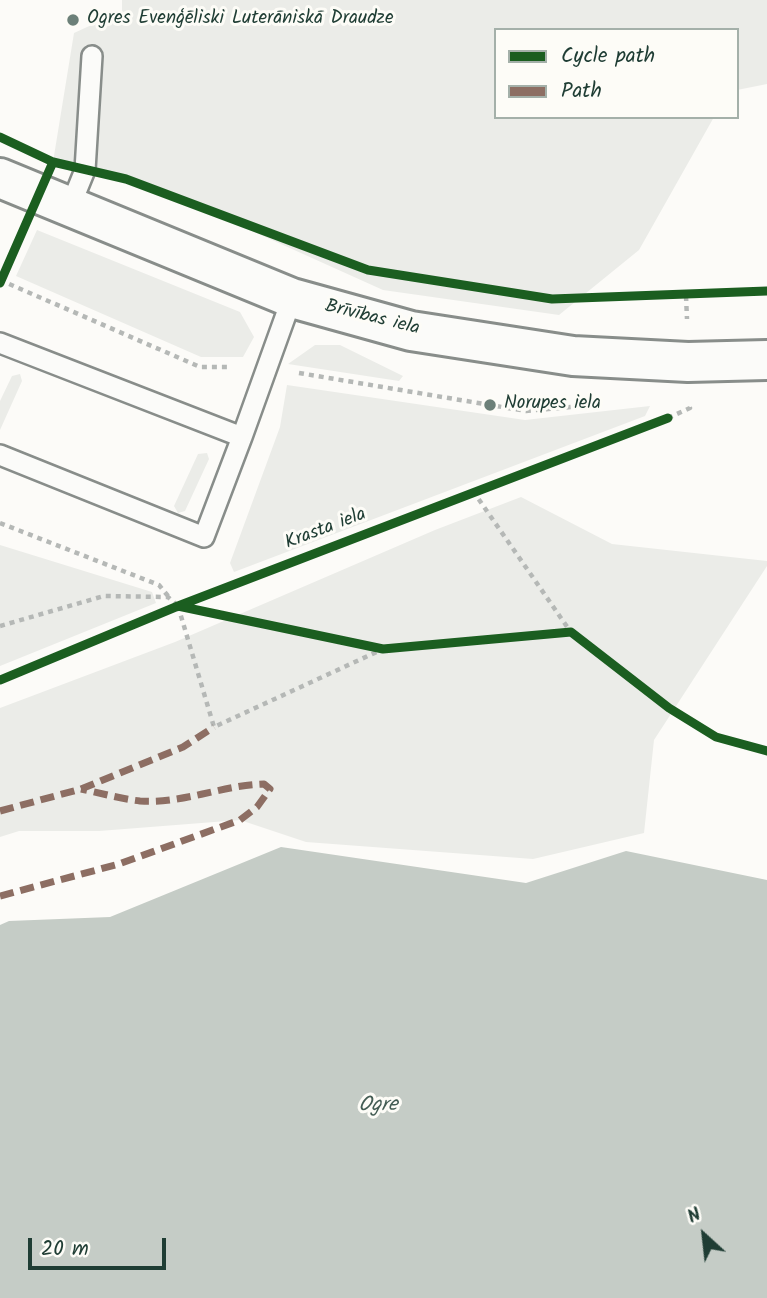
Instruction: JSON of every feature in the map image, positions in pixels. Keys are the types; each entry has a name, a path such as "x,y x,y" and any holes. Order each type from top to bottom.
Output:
{"main road":[{"name":"Brīvības iela","path":"0,178 292,298 411,331 573,356 688,362 767,360"}],"lane":[{"path":"70,207 85,170 92,56"},
{"path":"0,455 204,537 292,298"},
{"path":"0,343 242,437"}],"path":[{"path":"0,280 200,367 268,367 526,411 610,403"},
{"path":"672,296 699,295"},
{"path":"656,423 690,408 689,395"},
{"path":"461,496 486,487"},
{"path":"473,491 570,632 668,708 716,737 767,751"},
{"path":"0,523 159,585 178,606 383,649 570,632"},
{"path":"0,626 104,596 168,597"},
{"path":"165,611 198,598"},
{"path":"178,606 214,727 383,649"}],"shaded area":[{"path":"122,0 767,0 767,84 739,90 739,28 494,28 494,119 713,119 639,250 559,315 383,290 181,199 126,179 53,162 74,33 122,11"},
{"path":"37,230 240,312 254,337 243,357 201,357 16,276"},
{"path":"315,345 340,345 403,376 399,381 288,364"},
{"path":"20,374 22,381 0,430 0,401 12,376"},
{"path":"287,385 525,420 650,406 645,416 234,572 230,563 280,427"},
{"path":"207,453 209,459 185,511 178,513 174,506 198,454"},
{"path":"521,497 612,544 767,561 767,566 654,740 644,833 533,859 306,842 240,820 99,831 19,831 0,837 0,708 175,642 435,530"},
{"path":"0,545 152,592 156,603 0,666"}],"water":[{"name":"Ogre","path":"281,847 526,883 626,851 767,880 767,1298 0,1298 0,925 9,921 110,917"}],"marked path":[{"path":"0,811 81,789 183,747 214,727"},
{"path":"0,896 119,864 240,820 257,807 270,789 264,784 249,785 156,801 133,800 81,789"}],"cycle path":[{"path":"0,137 53,162 126,179 368,270 552,299 767,291"},
{"path":"0,283 53,162"},
{"name":"Krasta iela","path":"0,680 178,606 668,418"},
{"path":"178,606 383,649 571,632 669,708 716,737 767,751"}],"place":[{"name":"Ogres Evenģēliski Luterāniskā Draudze","path":"73,20"},
{"name":"Norupes iela","path":"490,405"}]}
